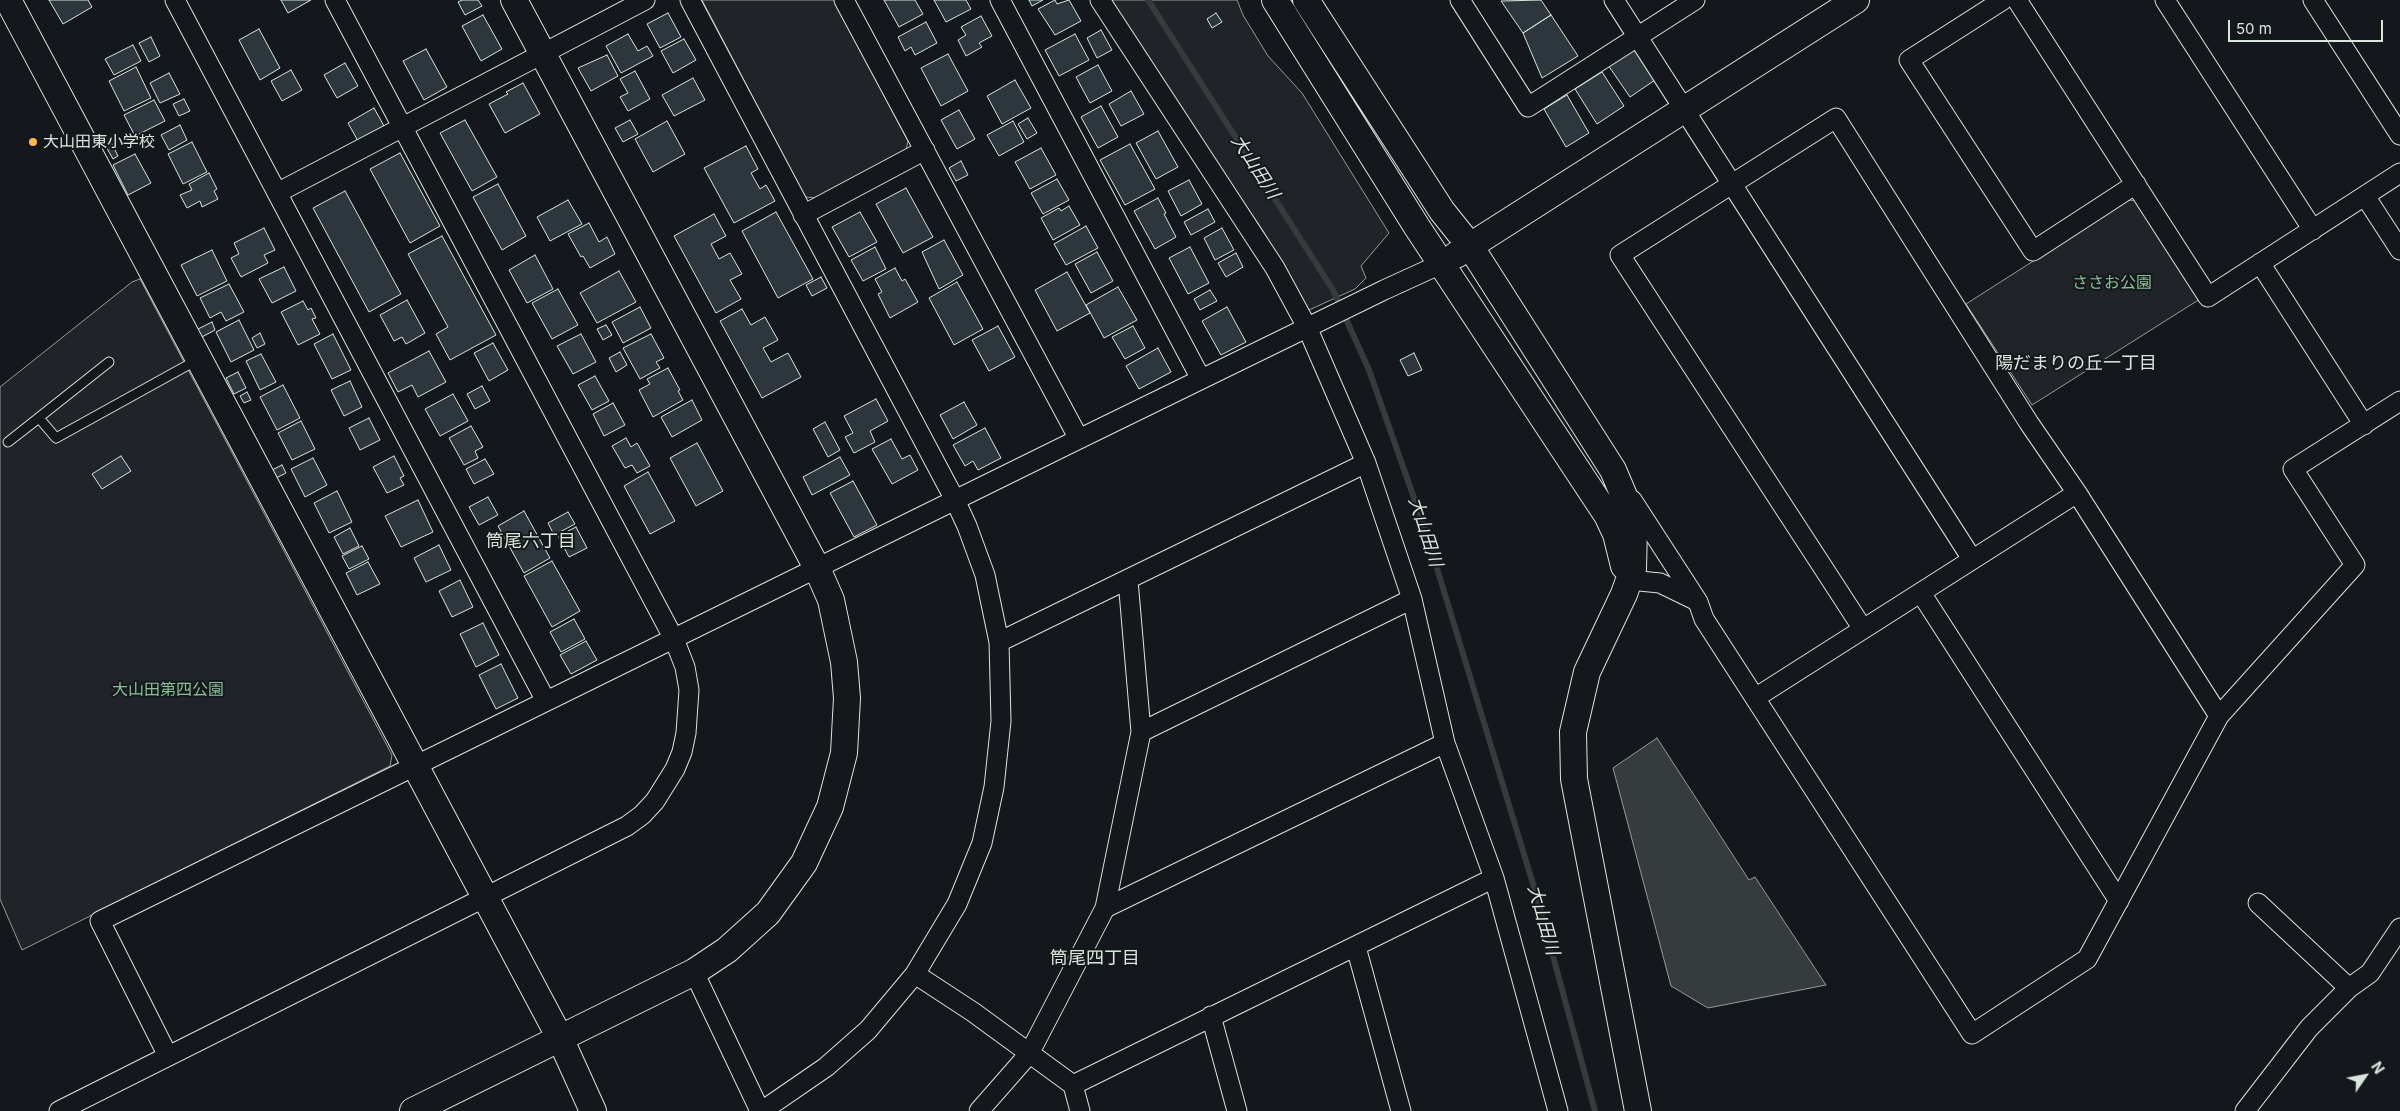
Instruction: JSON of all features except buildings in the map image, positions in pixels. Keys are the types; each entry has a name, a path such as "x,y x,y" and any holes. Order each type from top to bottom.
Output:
{"street":[{"path":"8,0 415,765 484,899 560,1038 593,1111"},
{"path":"175,0 546,701"},
{"path":"60,1111 627,826 642,815 655,801 675,769 682,752 689,708 689,690 685,667 674,639 335,0"},
{"path":"413,1111 694,972 727,950 768,913 804,863 819,833 839,779 844,753 847,698 844,662 831,600 817,568 514,0"},
{"path":"277,193 645,0"},
{"path":"690,0 968,526 985,575 999,642 1001,691 1000,749 986,826 973,868 957,904 915,974 889,1007 851,1046 803,1084 761,1111 694,972"},
{"path":"844,0 1079,439"},
{"path":"1000,0 1201,379"},
{"path":"1100,0 1241,213 1275,268 1307,327 1366,463 1412,599 1445,743 1494,878 1558,1111"},
{"path":"1275,0 1443,263 1607,514 1616,534 1624,565 1626,587"},
{"path":"1306,0 1442,211 1470,246 1698,602 1704,618 1972,1034 2087,959 2219,716 2355,565 2293,469 2400,401"},
{"path":"1460,0 1528,107 1695,0"},
{"path":"1614,0 1730,185 1972,559"},
{"path":"168,1056 100,921 1307,327 1443,263 1856,0"},
{"path":"2003,0 1909,60 2033,251 2136,184"},
{"path":"2017,0 2208,297 2400,173"},
{"path":"2165,0 2312,230"},
{"path":"2313,0 2400,135"},
{"path":"1863,629 1620,255 1836,118 2029,423 2077,493 2219,716"},
{"path":"804,215 925,150"},
{"path":"2365,196 2400,250"},
{"path":"2260,263 2364,425"},
{"path":"999,642 1366,463"},
{"path":"1613,470 1627,503 1634,528 1633,568 1587,672 1573,732 1574,779 1638,1111"},
{"path":"1755,698 2077,493"},
{"path":"979,1111 1029,1054 1105,908 1141,732 1128,580"},
{"path":"1626,587 1660,583 1698,602"},
{"path":"1921,593 2119,901"},
{"path":"1141,732 1412,599"},
{"path":"1105,908 1445,743"},
{"path":"1073,1085 1494,878"},
{"path":"2258,903 2349,988"},
{"path":"2246,1111 2309,1028 2349,988 2370,972 2400,928"},
{"path":"1356,947 1401,1111"},
{"path":"915,974 973,1012 1073,1085 1080,1111"},
{"path":"1211,1016 1237,1111"}],"lane":[{"path":"109,362 8,442 39,418 56,438 199,359"}],"green space":[{"path":"702,0 834,0 908,141 906,150 817,198 805,197"},
{"path":"1111,0 1237,0 1243,15 1268,56 1302,93 1389,233 1361,266 1366,278 1355,289 1309,310 1263,231 1154,69"},
{"name":"ささお公園","path":"2129,200 2137,201 2200,299 2032,405 1966,304"},
{"name":"大山田第四公園","path":"140,279 392,755 390,766 22,950 0,899 0,387 132,282"}],"shaded area":[{"path":"1657,738 1749,880 1755,877 1826,985 1708,1008 1671,986 1613,768"}],"waterway":[{"name":"大山田川","path":"1148,0 1333,290 1369,370 1426,532 1537,897 1595,1111"}],"place":[{"name":"大山田東小学校","path":"33,142"}],"district":[{"name":"陽だまりの丘一丁目","path":"2076,364"},
{"name":"筒尾六丁目","path":"531,542"},
{"name":"筒尾四丁目","path":"1095,959"}]}
